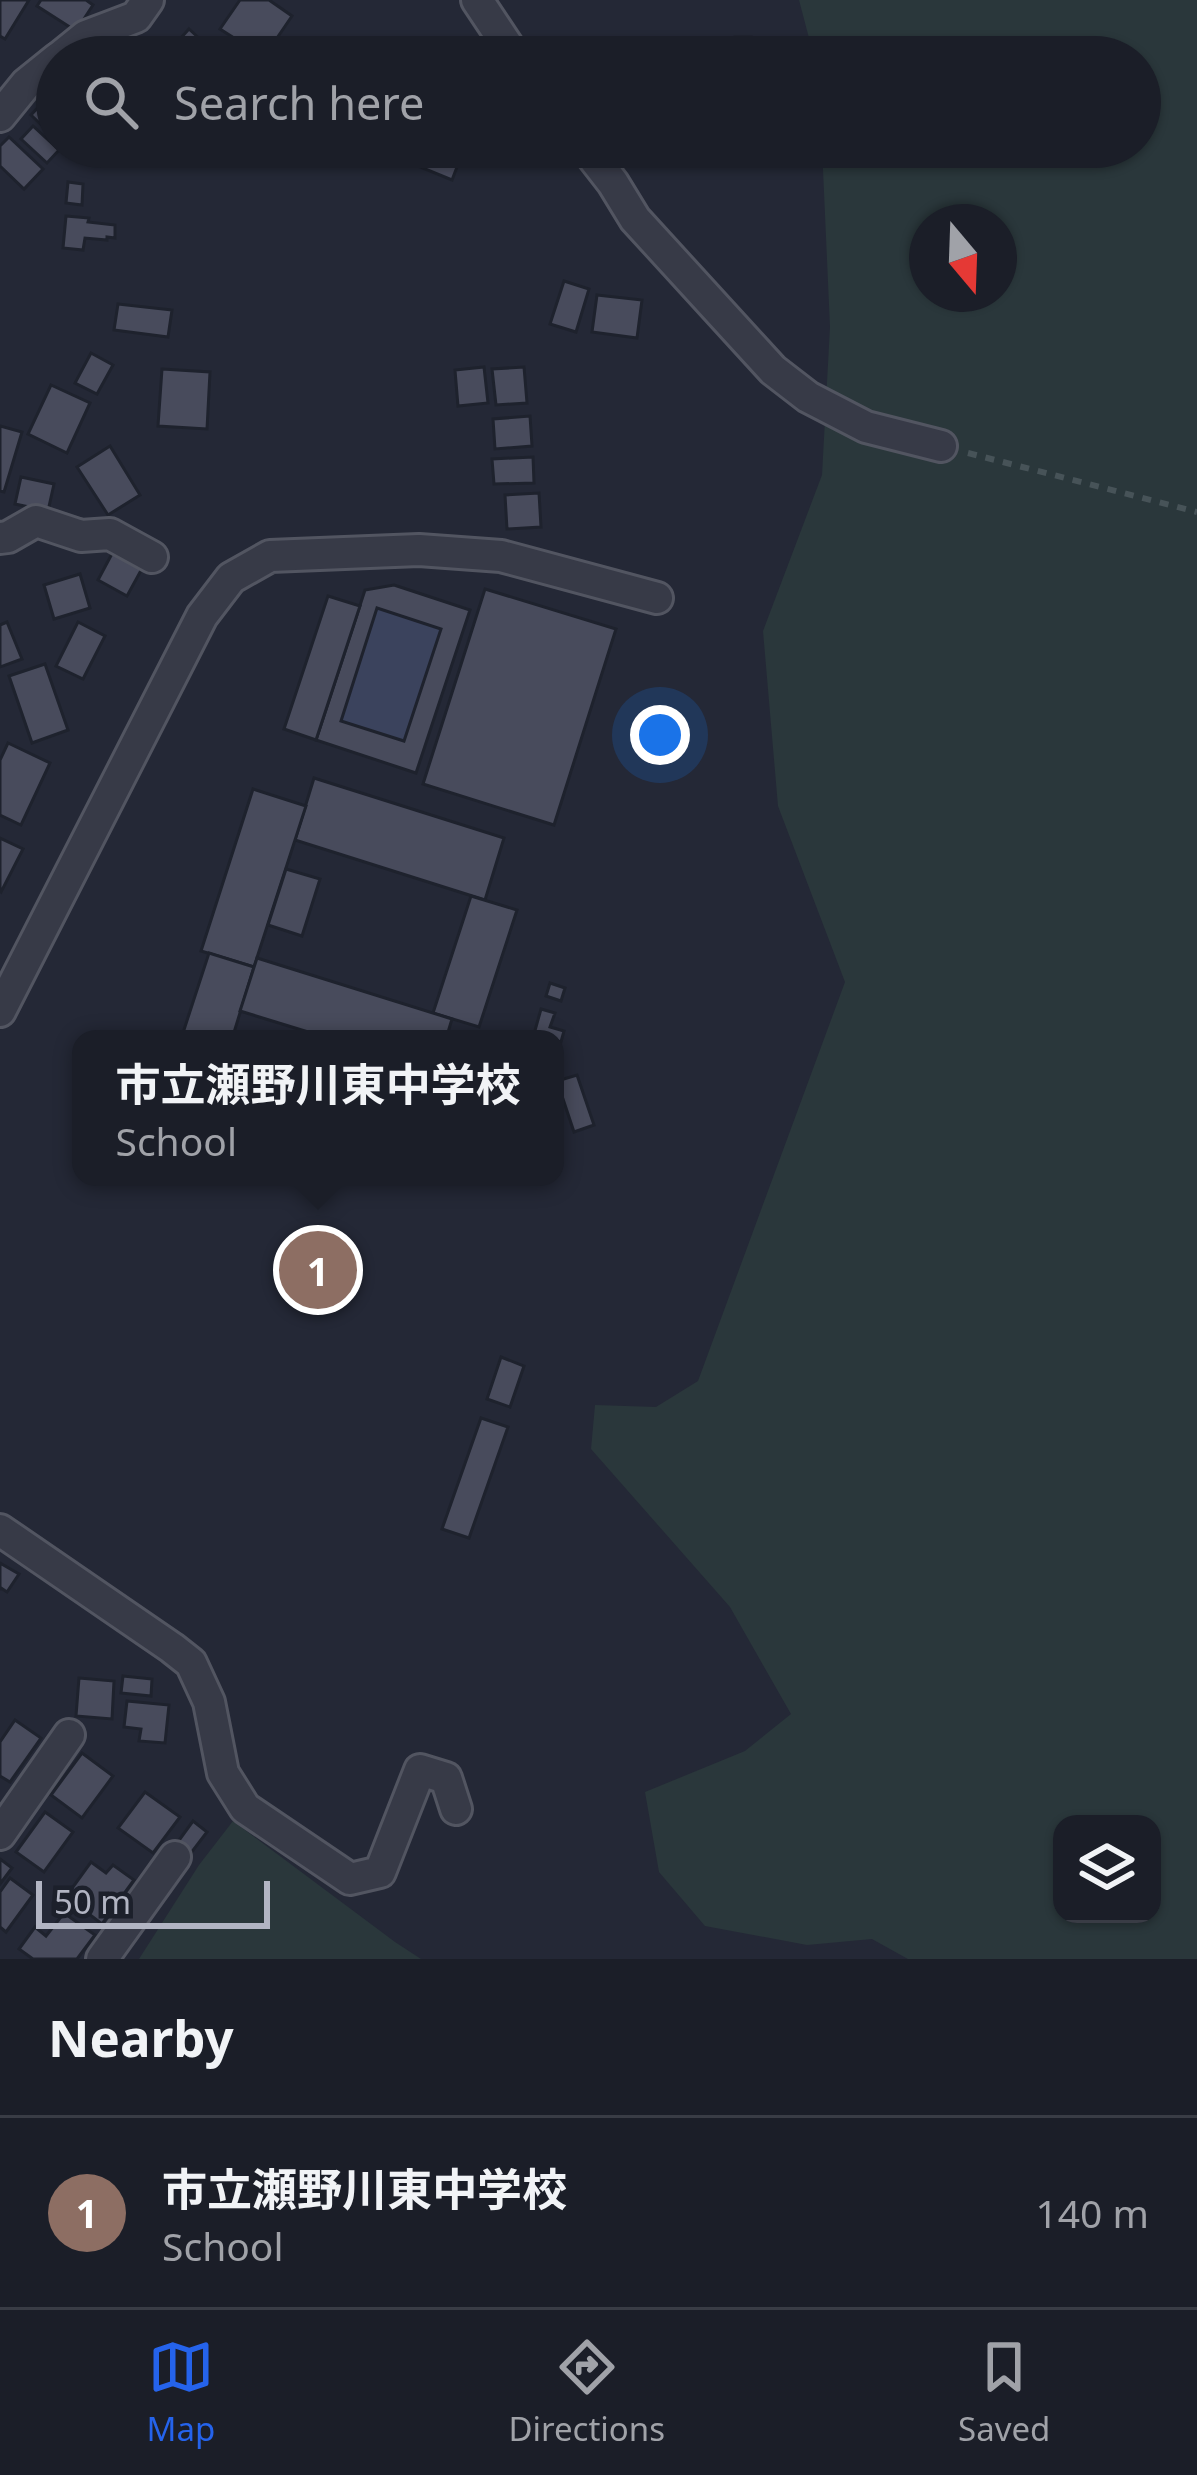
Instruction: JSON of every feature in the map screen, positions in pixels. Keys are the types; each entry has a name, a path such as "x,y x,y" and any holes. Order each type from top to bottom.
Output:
{"street":[{"path":"86,36 136,17 148,0"},
{"path":"477,0 501,36"},
{"path":"0,116 36,76"},
{"path":"601,168 635,219 773,370 808,397 866,427 940,446"},
{"path":"0,538 36,521 81,536 110,534 152,557"},
{"path":"0,1011 202,616 231,578 270,556 419,550 501,556 657,598"},
{"path":"0,1530 191,1663 209,1702 223,1773 245,1808 350,1880 380,1872 420,1769 446,1778 456,1809"},
{"path":"0,1834 69,1735"},
{"path":"102,1959 175,1857"}],"path":[{"path":"940,446 1197,512"}],"shaded area":[{"path":"799,0 1197,0 1197,1959 908,1959 872,1939 807,1945 705,1926 659,1872 645,1792 745,1751 791,1714 730,1607 591,1449 595,1405 656,1407 698,1381 845,982 778,806 763,631 822,475 830,327 823,168 1161,168 1161,36 808,36"},
{"path":"233,1821 395,1942 421,1959 139,1959"}],"water":[{"path":"377,608 441,629 404,741 341,721"}],"building":[{"path":"0,0 29,0 5,39 0,36"},
{"path":"41,0 86,0 93,5 76,31 37,6"},
{"path":"240,0 269,0 292,16 278,36 231,36 220,29"},
{"path":"33,126 36,153 21,139"},
{"path":"9,137 36,162 36,168 43,169 24,189 0,166 0,146"},
{"path":"423,168 457,168 452,180"},
{"path":"68,182 83,184 82,205 66,203"},
{"path":"66,216 115,225 115,238 85,238 83,250 63,248"},
{"path":"564,281 589,289 576,332 550,324"},
{"path":"597,295 642,300 637,338 592,332"},
{"path":"118,304 172,310 168,337 114,330"},
{"path":"91,353 113,365 97,394 75,383"},
{"path":"484,367 488,403 458,406 455,370"},
{"path":"524,367 527,403 496,405 492,369"},
{"path":"162,369 210,372 207,429 158,426"},
{"path":"51,385 90,403 67,453 28,434"},
{"path":"530,416 532,446 495,449 493,419"},
{"path":"0,426 22,432 4,492 0,491"},
{"path":"110,446 140,495 108,515 77,467"},
{"path":"533,457 534,483 494,484 492,459"},
{"path":"21,477 54,484 48,511 15,504"},
{"path":"539,493 541,527 507,529 505,495"},
{"path":"114,550 144,565 127,596 98,580"},
{"path":"80,574 90,608 54,619 44,585"},
{"path":"394,585 470,610 416,773 316,740 365,590","holes":["377,608 441,629 404,741 341,721"]},
{"path":"485,589 616,629 554,825 423,784"},
{"path":"328,596 360,606 316,740 284,729"},
{"path":"7,622 22,659 0,667 0,625"},
{"path":"78,622 105,636 83,679 56,666"},
{"path":"45,664 68,730 32,743 9,676"},
{"path":"8,743 50,763 21,825 0,815 0,760"},
{"path":"314,778 504,838 485,900 295,840"},
{"path":"253,789 306,806 254,967 201,951"},
{"path":"0,838 23,849 1,892 0,891"},
{"path":"286,869 320,879 302,936 268,925"},
{"path":"471,896 517,910 479,1027 433,1013"},
{"path":"209,953 254,967 235,1030 184,1030"},
{"path":"257,958 452,1019 449,1030 302,1030 240,1011"},
{"path":"550,983 565,988 561,1001 546,996"},
{"path":"541,1009 555,1013 550,1027 560,1030 535,1030"},
{"path":"577,1075 594,1125 574,1132 564,1102 564,1079"},
{"path":"501,1357 524,1366 510,1407 487,1399"},
{"path":"481,1418 508,1427 469,1538 442,1529"},
{"path":"0,1563 19,1574 7,1592 0,1590"},
{"path":"123,1676 152,1679 151,1696 121,1693"},
{"path":"79,1678 114,1681 112,1719 76,1716"},
{"path":"127,1701 169,1705 165,1743 139,1741 141,1729 124,1727"},
{"path":"15,1720 41,1738 10,1782 0,1776 0,1742"},
{"path":"82,1753 113,1776 82,1818 51,1795"},
{"path":"145,1792 180,1817 153,1853 118,1828"},
{"path":"45,1812 73,1832 44,1872 16,1852"},
{"path":"193,1821 207,1832 191,1853 177,1843"},
{"path":"0,1859 12,1868 0,1884"},
{"path":"91,1862 106,1873 113,1865 134,1880 102,1924 81,1908 85,1902 70,1891"},
{"path":"10,1878 33,1895 6,1932 0,1927 0,1892"},
{"path":"64,1913 95,1935 77,1959 33,1959 19,1949 35,1927 46,1936"}],"place":[{"name":"市立瀬野川東中学校","path":"318,1270"}]}
